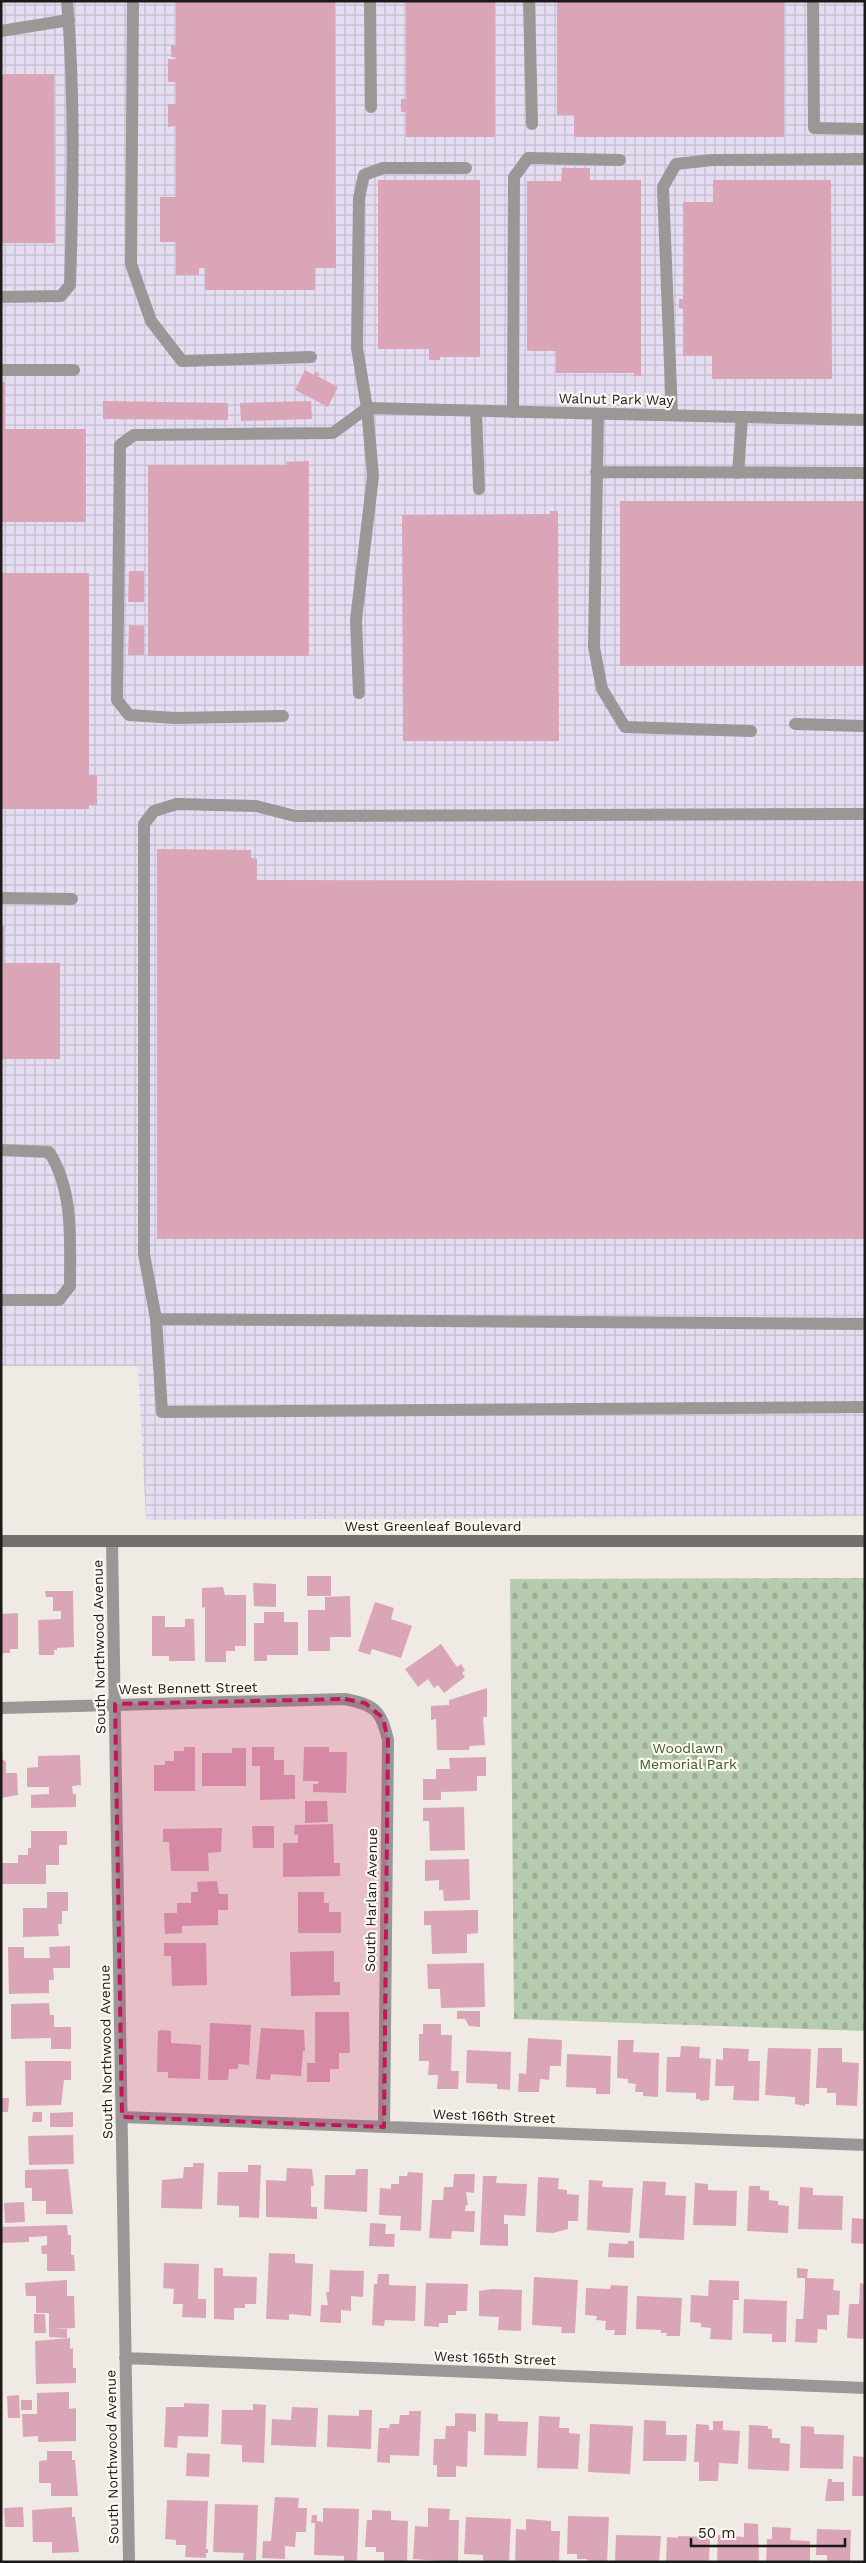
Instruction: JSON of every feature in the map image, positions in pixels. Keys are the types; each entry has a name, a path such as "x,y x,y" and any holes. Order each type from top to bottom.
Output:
{"street":[{"path":"1,297 61,296 70,285 74,152 67,1"},
{"path":"133,1 131,264 151,321 182,361 311,357"},
{"path":"370,1 371,107"},
{"path":"528,1 532,124"},
{"path":"813,1 814,128 865,128"},
{"path":"1,31 69,20"},
{"path":"513,412 514,177 528,158 620,160"},
{"path":"672,415 663,187 676,164 712,160 865,159"},
{"path":"359,693 356,620 373,476 367,408 357,348 359,198 364,175 383,168 466,168"},
{"path":"1,370 74,370"},
{"path":"283,716 174,718 129,715 117,700 120,445 134,435 332,433 367,408"},
{"name":"Walnut Park Way","path":"367,408 865,420"},
{"path":"476,411 479,488"},
{"path":"598,414 594,647 602,690 625,727 751,731"},
{"path":"738,473 742,417"},
{"path":"596,472 865,473"},
{"path":"795,724 865,726"},
{"path":"865,814 295,816 256,806 177,804 154,811 144,824 144,1254 156,1319 162,1412 865,1407"},
{"path":"1,898 72,899"},
{"path":"1,1150 48,1152 58,1166 70,1219 70,1286 58,1300 1,1300"},
{"path":"156,1319 865,1324"},
{"name":"West Greenleaf Boulevard","path":"1,1541 865,1541"},
{"name":"South Northwood Avenue","path":"112,1541 129,2562"},
{"name":"West Bennett Street","path":"1,1708 345,1699"},
{"name":"South Harlan Avenue","path":"345,1699 365,1703 383,1718 388,1740 384,2127"},
{"name":"West 166th Street","path":"122,2117 865,2145"},
{"name":"West 165th Street","path":"125,2358 865,2388"}],"highlighted area":[{"path":"345,1699 365,1703 383,1718 388,1740 384,2127 122,2117 115,1704"}],"shaded area":[{"path":"1,1 865,1 865,1516 146,1520 138,1366 1,1366"}],"green space":[{"name":"Woodlawn Memorial Park","path":"865,1578 865,2031 514,2019 510,1579"}],"building":[{"path":"176,1 335,1 336,268 315,268 315,290 205,290 205,268 199,268 199,275 176,275 176,242 160,242 160,197 176,197 176,126 168,127 168,104 176,104 176,82 168,82 168,59 176,59 176,57 171,57 171,45 176,46"},
{"path":"406,1 495,1 495,137 406,137 406,112 401,112 401,99 406,99"},
{"path":"557,1 784,1 784,137 574,137 574,115 557,115"},
{"path":"1,74 54,74 55,243 1,243"},
{"path":"562,168 590,168 590,180 641,180 641,376 634,376 634,373 556,373 556,351 527,351 527,181 561,181"},
{"path":"378,180 480,180 480,357 440,357 440,360 429,360 429,349 378,349"},
{"path":"713,180 831,180 832,379 712,379 712,356 683,356 683,309 679,308 679,299 683,299 683,202 713,202"},
{"path":"305,370 314,375 315,372 319,373 317,376 338,387 328,407 295,390"},
{"path":"1,382 5,382 5,429 86,429 86,522 1,522"},
{"path":"103,401 228,403 228,420 103,419"},
{"path":"311,401 312,419 241,421 240,403"},
{"path":"309,461 309,656 148,656 148,465 287,465 286,462"},
{"path":"620,501 865,501 865,666 620,666"},
{"path":"550,511 558,511 559,741 403,741 402,515 550,514"},
{"path":"129,571 144,571 144,602 128,602"},
{"path":"1,573 89,573 89,775 97,775 97,805 89,805 89,809 1,809"},
{"path":"129,625 144,626 144,655 128,655"},
{"path":"157,849 251,850 251,858 257,859 257,880 865,881 865,1239 157,1239"},
{"path":"1,926 4,926 4,963 60,963 60,1059 1,1059"},
{"path":"307,1576 331,1576 331,1596 307,1596"},
{"path":"253,1583 276,1584 276,1607 254,1606"},
{"path":"223,1587 225,1595 246,1595 246,1646 235,1646 235,1651 226,1651 226,1662 205,1662 205,1607 202,1608 202,1588"},
{"path":"45,1591 73,1591 74,1647 57,1648 57,1650 54,1650 54,1655 39,1655 38,1620 61,1619 61,1611 53,1611 53,1597 46,1597"},
{"path":"350,1596 351,1637 330,1637 330,1651 308,1651 308,1610 325,1610 325,1597"},
{"path":"375,1602 394,1608 391,1619 412,1626 401,1658 372,1649 370,1655 358,1651"},
{"path":"264,1612 284,1612 284,1622 298,1622 298,1655 267,1655 267,1661 254,1661 254,1623 264,1623"},
{"path":"18,1613 18,1649 10,1649 10,1653 3,1653 1,1656 1,1614"},
{"path":"152,1616 165,1616 165,1627 185,1627 185,1619 194,1619 195,1661 169,1661 169,1656 152,1656"},
{"path":"441,1644 457,1667 461,1664 465,1670 462,1673 465,1677 444,1693 438,1685 434,1688 428,1679 418,1687 405,1669"},
{"path":"487,1688 487,1717 483,1717 485,1745 470,1746 469,1750 437,1750 436,1719 431,1720 431,1706 449,1705 449,1700"},
{"path":"184,1747 195,1747 195,1791 154,1791 154,1765 165,1765 165,1761 174,1761 174,1751 184,1751"},
{"path":"252,1747 274,1747 274,1760 284,1760 284,1775 295,1775 295,1799 260,1800 260,1766 252,1766"},
{"path":"304,1747 329,1747 329,1752 347,1752 346,1793 313,1792 313,1784 318,1784 319,1781 303,1781"},
{"path":"232,1748 246,1748 246,1786 202,1786 202,1753 232,1753"},
{"path":"80,1755 81,1785 72,1786 73,1794 76,1794 76,1807 31,1808 31,1795 49,1794 49,1787 27,1787 27,1768 38,1767 38,1756"},
{"path":"486,1757 486,1776 477,1776 477,1791 441,1792 441,1800 423,1800 423,1779 436,1779 436,1769 450,1769 449,1758"},
{"path":"1,1758 6,1762 6,1773 17,1773 18,1795 1,1798"},
{"path":"305,1801 327,1801 328,1822 305,1823"},
{"path":"464,1807 465,1850 430,1851 429,1821 423,1821 423,1808"},
{"path":"333,1824 334,1863 340,1863 340,1876 283,1877 283,1843 298,1843 298,1834 294,1835 295,1825"},
{"path":"252,1826 274,1826 274,1848 253,1848"},
{"path":"222,1828 221,1852 208,1853 209,1871 171,1871 169,1842 163,1842 163,1829"},
{"path":"31,1831 67,1831 67,1845 59,1845 59,1865 46,1865 46,1884 2,1884 1,1863 18,1863 18,1855 28,1855 28,1848 31,1848"},
{"path":"469,1859 470,1900 444,1901 443,1890 439,1890 439,1880 425,1881 425,1860"},
{"path":"217,1881 219,1894 228,1894 228,1910 218,1910 218,1925 182,1926 182,1933 165,1934 164,1913 177,1913 177,1903 191,1903 191,1892 198,1892 197,1882"},
{"path":"47,1892 68,1892 68,1911 62,1911 62,1924 58,1924 59,1936 23,1937 23,1908 47,1908"},
{"path":"298,1892 324,1892 324,1903 329,1903 329,1912 341,1912 341,1933 298,1933"},
{"path":"478,1910 478,1933 467,1934 467,1953 432,1954 431,1925 424,1925 424,1911"},
{"path":"164,1943 206,1943 207,1985 172,1986 171,1956 164,1956"},
{"path":"70,1946 70,1968 53,1968 54,1980 49,1980 49,1993 9,1994 8,1947 24,1947 24,1958 50,1958 49,1947"},
{"path":"334,1951 334,1982 340,1982 340,1995 291,1996 290,1952"},
{"path":"484,1963 485,2007 441,2008 440,1989 428,1989 427,1964"},
{"path":"49,2003 50,2015 54,2015 54,2027 71,2027 71,2049 51,2049 51,2038 11,2039 11,2004"},
{"path":"457,2011 480,2011 480,2027 469,2026 465,2019 457,2019"},
{"path":"315,2012 349,2012 350,2053 339,2053 339,2069 330,2069 330,2082 307,2082 307,2063 315,2063"},
{"path":"210,2023 251,2025 249,2065 238,2064 238,2069 229,2069 228,2080 208,2080"},
{"path":"423,2024 441,2024 441,2035 452,2035 451,2071 459,2071 458,2089 437,2089 438,2075 428,2075 429,2061 419,2061 419,2034 423,2034"},
{"path":"261,2028 304,2030 305,2051 303,2051 301,2076 271,2074 270,2080 256,2079"},
{"path":"158,2031 171,2031 171,2043 201,2045 200,2079 168,2078 168,2072 157,2072"},
{"path":"528,2038 562,2040 561,2066 550,2066 549,2080 540,2079 539,2092 518,2092 519,2073 526,2074"},
{"path":"618,2040 634,2040 633,2052 659,2053 658,2097 643,2096 643,2092 635,2092 636,2084 628,2083 628,2079 617,2078"},
{"path":"681,2046 700,2047 699,2058 711,2059 709,2100 700,2101 700,2099 696,2099 696,2093 666,2092 667,2057 680,2057"},
{"path":"723,2048 749,2049 748,2061 760,2061 759,2101 733,2100 734,2086 715,2086 716,2059 723,2060"},
{"path":"768,2048 811,2049 809,2104 805,2104 805,2106 795,2104 795,2097 765,2095"},
{"path":"818,2048 842,2048 842,2062 859,2063 857,2106 836,2105 836,2093 827,2093 827,2088 816,2088"},
{"path":"467,2050 511,2052 510,2090 497,2089 497,2084 466,2083"},
{"path":"567,2054 611,2056 610,2094 596,2094 596,2088 566,2087"},
{"path":"25,2061 71,2061 71,2080 64,2080 61,2105 26,2106"},
{"path":"1,2098 9,2098 8,2112 1,2112"},
{"path":"33,2112 42,2112 42,2122 32,2122"},
{"path":"73,2112 73,2127 50,2127 50,2113"},
{"path":"73,2135 74,2164 29,2165 28,2136"},
{"path":"193,2163 204,2163 202,2209 161,2208 162,2180 183,2178 184,2167 193,2167"},
{"path":"248,2165 261,2165 259,2218 239,2217 239,2206 217,2205 218,2172 248,2172"},
{"path":"287,2168 312,2169 314,2186 311,2186 311,2207 317,2207 317,2219 266,2217 266,2180 286,2181"},
{"path":"68,2169 73,2214 46,2214 46,2201 32,2201 32,2188 25,2188 25,2170"},
{"path":"356,2169 368,2169 367,2212 324,2209 325,2175 355,2175"},
{"path":"408,2172 423,2173 421,2231 400,2230 401,2216 379,2215 380,2188 391,2189 391,2184 399,2184 399,2176 407,2176"},
{"path":"454,2174 475,2174 474,2193 466,2192 468,2205 466,2205 465,2211 475,2211 474,2232 452,2231 451,2239 429,2238 432,2200 443,2200 444,2187 453,2187"},
{"path":"483,2176 497,2176 496,2183 527,2184 525,2216 504,2215 504,2224 508,2224 508,2246 480,2245"},
{"path":"538,2177 559,2178 558,2189 567,2190 567,2194 579,2195 578,2221 568,2221 568,2229 553,2233 536,2232"},
{"path":"589,2180 603,2181 602,2187 633,2188 630,2233 587,2230"},
{"path":"643,2181 666,2182 665,2195 686,2196 684,2240 639,2238"},
{"path":"695,2183 708,2184 708,2190 737,2191 736,2226 693,2225"},
{"path":"749,2186 760,2186 760,2190 769,2191 769,2200 778,2201 778,2205 789,2206 788,2233 747,2231"},
{"path":"800,2187 813,2188 813,2195 843,2196 842,2230 798,2229"},
{"path":"24,2202 25,2222 5,2223 4,2203"},
{"path":"852,2218 865,2219 865,2244 851,2243"},
{"path":"370,2223 386,2224 385,2234 395,2234 394,2247 369,2246"},
{"path":"67,2225 68,2235 71,2235 71,2255 74,2255 75,2271 47,2271 47,2254 42,2254 41,2246 47,2245 47,2236 29,2237 29,2242 1,2243 1,2227"},
{"path":"628,2241 634,2241 634,2258 608,2257 609,2243 628,2244"},
{"path":"269,2253 295,2254 295,2263 313,2264 311,2316 289,2314 289,2320 266,2319"},
{"path":"164,2263 199,2264 198,2299 206,2299 206,2318 182,2317 183,2304 173,2304 174,2289 163,2288"},
{"path":"214,2268 223,2268 223,2276 257,2277 256,2304 245,2304 245,2308 234,2308 234,2320 214,2319"},
{"path":"797,2268 808,2269 807,2278 834,2279 833,2290 840,2291 839,2315 827,2315 827,2330 818,2329 817,2343 795,2342 796,2319 803,2319 805,2290 805,2278 797,2278"},
{"path":"330,2270 364,2271 363,2297 351,2296 351,2311 341,2310 341,2323 320,2322 321,2305 328,2305 326,2292 329,2292"},
{"path":"378,2274 389,2274 389,2285 416,2286 415,2321 385,2320 384,2326 372,2325 374,2284 377,2284"},
{"path":"534,2277 578,2280 575,2333 561,2333 562,2327 532,2325"},
{"path":"67,2280 67,2296 74,2296 75,2328 52,2329 67,2329 67,2338 49,2337 49,2313 36,2313 36,2296 26,2296 25,2283"},
{"path":"709,2280 739,2281 739,2300 733,2300 732,2340 710,2339 711,2328 701,2327 701,2323 690,2322 691,2295 708,2296"},
{"path":"426,2283 468,2284 467,2311 456,2311 456,2315 448,2315 448,2323 439,2323 439,2327 424,2326"},
{"path":"860,2283 865,2284 865,2339 847,2338 849,2304 859,2304"},
{"path":"611,2285 628,2286 626,2335 614,2335 615,2330 605,2330 606,2321 596,2320 597,2316 585,2315 586,2288 610,2289"},
{"path":"492,2289 522,2290 521,2331 498,2330 499,2317 479,2316 479,2291"},
{"path":"637,2296 682,2298 680,2336 666,2336 667,2333 661,2333 661,2330 636,2329"},
{"path":"744,2299 787,2301 786,2342 772,2342 772,2334 743,2333"},
{"path":"34,2314 45,2314 46,2333 34,2333"},
{"path":"70,2338 70,2349 73,2348 73,2368 76,2368 76,2383 36,2384 35,2341"},
{"path":"69,2392 69,2409 76,2408 76,2441 38,2442 38,2436 23,2437 22,2414 37,2414 37,2393"},
{"path":"19,2395 20,2418 8,2418 7,2396"},
{"path":"21,2400 32,2400 32,2410 21,2410"},
{"path":"184,2403 209,2404 208,2437 178,2436 177,2448 164,2447 166,2407 184,2407"},
{"path":"253,2404 266,2405 264,2463 242,2462 242,2445 221,2444 222,2410 253,2410"},
{"path":"292,2407 318,2408 316,2447 271,2445 272,2419 291,2420"},
{"path":"359,2410 372,2410 371,2449 327,2447 328,2415 359,2416"},
{"path":"409,2411 421,2411 419,2456 390,2455 390,2463 377,2462 379,2428 389,2428 390,2424 399,2424 400,2415 409,2415"},
{"path":"455,2413 476,2414 476,2432 468,2431 467,2467 456,2466 456,2477 437,2477 437,2465 433,2465 434,2439 445,2439 446,2426 455,2426"},
{"path":"485,2413 498,2414 498,2421 528,2422 526,2456 484,2455"},
{"path":"539,2416 560,2417 559,2428 569,2428 569,2433 580,2434 578,2469 537,2468"},
{"path":"644,2420 666,2421 666,2435 687,2435 686,2461 643,2461"},
{"path":"713,2421 723,2421 723,2430 740,2431 738,2464 719,2463 718,2481 699,2481 699,2462 694,2462 696,2424 709,2425 709,2430 713,2430"},
{"path":"590,2424 633,2426 630,2474 588,2472"},
{"path":"749,2425 768,2426 768,2429 772,2429 772,2438 780,2438 780,2443 790,2444 789,2471 748,2469"},
{"path":"801,2426 814,2427 814,2434 844,2435 843,2469 800,2468"},
{"path":"47,2451 72,2451 72,2460 75,2460 78,2496 51,2496 51,2483 39,2483 39,2461 47,2460"},
{"path":"187,2453 210,2454 209,2477 186,2476"},
{"path":"853,2456 865,2457 865,2496 852,2496"},
{"path":"828,2479 832,2479 832,2482 844,2482 844,2501 825,2501"},
{"path":"275,2497 299,2498 298,2508 307,2508 306,2532 296,2532 295,2547 285,2546 285,2559 262,2558 263,2541 271,2541"},
{"path":"167,2500 208,2501 206,2549 208,2549 208,2553 206,2553 206,2558 185,2557 186,2545 176,2545 176,2540 165,2539"},
{"path":"215,2504 258,2505 256,2560 243,2560 244,2553 213,2552"},
{"path":"23,2507 24,2527 5,2527 4,2508"},
{"path":"72,2507 72,2517 75,2517 79,2552 52,2553 52,2542 33,2542 32,2510"},
{"path":"323,2508 359,2509 357,2562 344,2562 344,2556 314,2555 315,2523 311,2523 312,2515 317,2515 317,2521 323,2522"},
{"path":"428,2508 450,2509 449,2520 459,2520 458,2562 413,2559 415,2526 428,2527"},
{"path":"372,2510 391,2511 391,2520 408,2521 407,2562 384,2562 384,2552 376,2552 376,2547 365,2547 367,2520 372,2520"},
{"path":"568,2516 609,2517 607,2562 587,2562 587,2559 577,2559 577,2554 567,2554"},
{"path":"466,2517 511,2519 509,2562 483,2562 483,2555 464,2554"},
{"path":"526,2519 551,2521 551,2531 560,2531 559,2562 515,2562 516,2529 526,2530"},
{"path":"744,2523 758,2524 759,2562 717,2562 718,2535 744,2537"},
{"path":"772,2527 791,2528 790,2540 810,2541 810,2562 766,2562 767,2539 772,2539"},
{"path":"817,2529 851,2530 850,2562 827,2562 827,2555 816,2555"},
{"path":"616,2535 661,2536 659,2562 615,2562"},
{"path":"678,2536 710,2537 709,2562 666,2562 667,2537 678,2538"}]}
